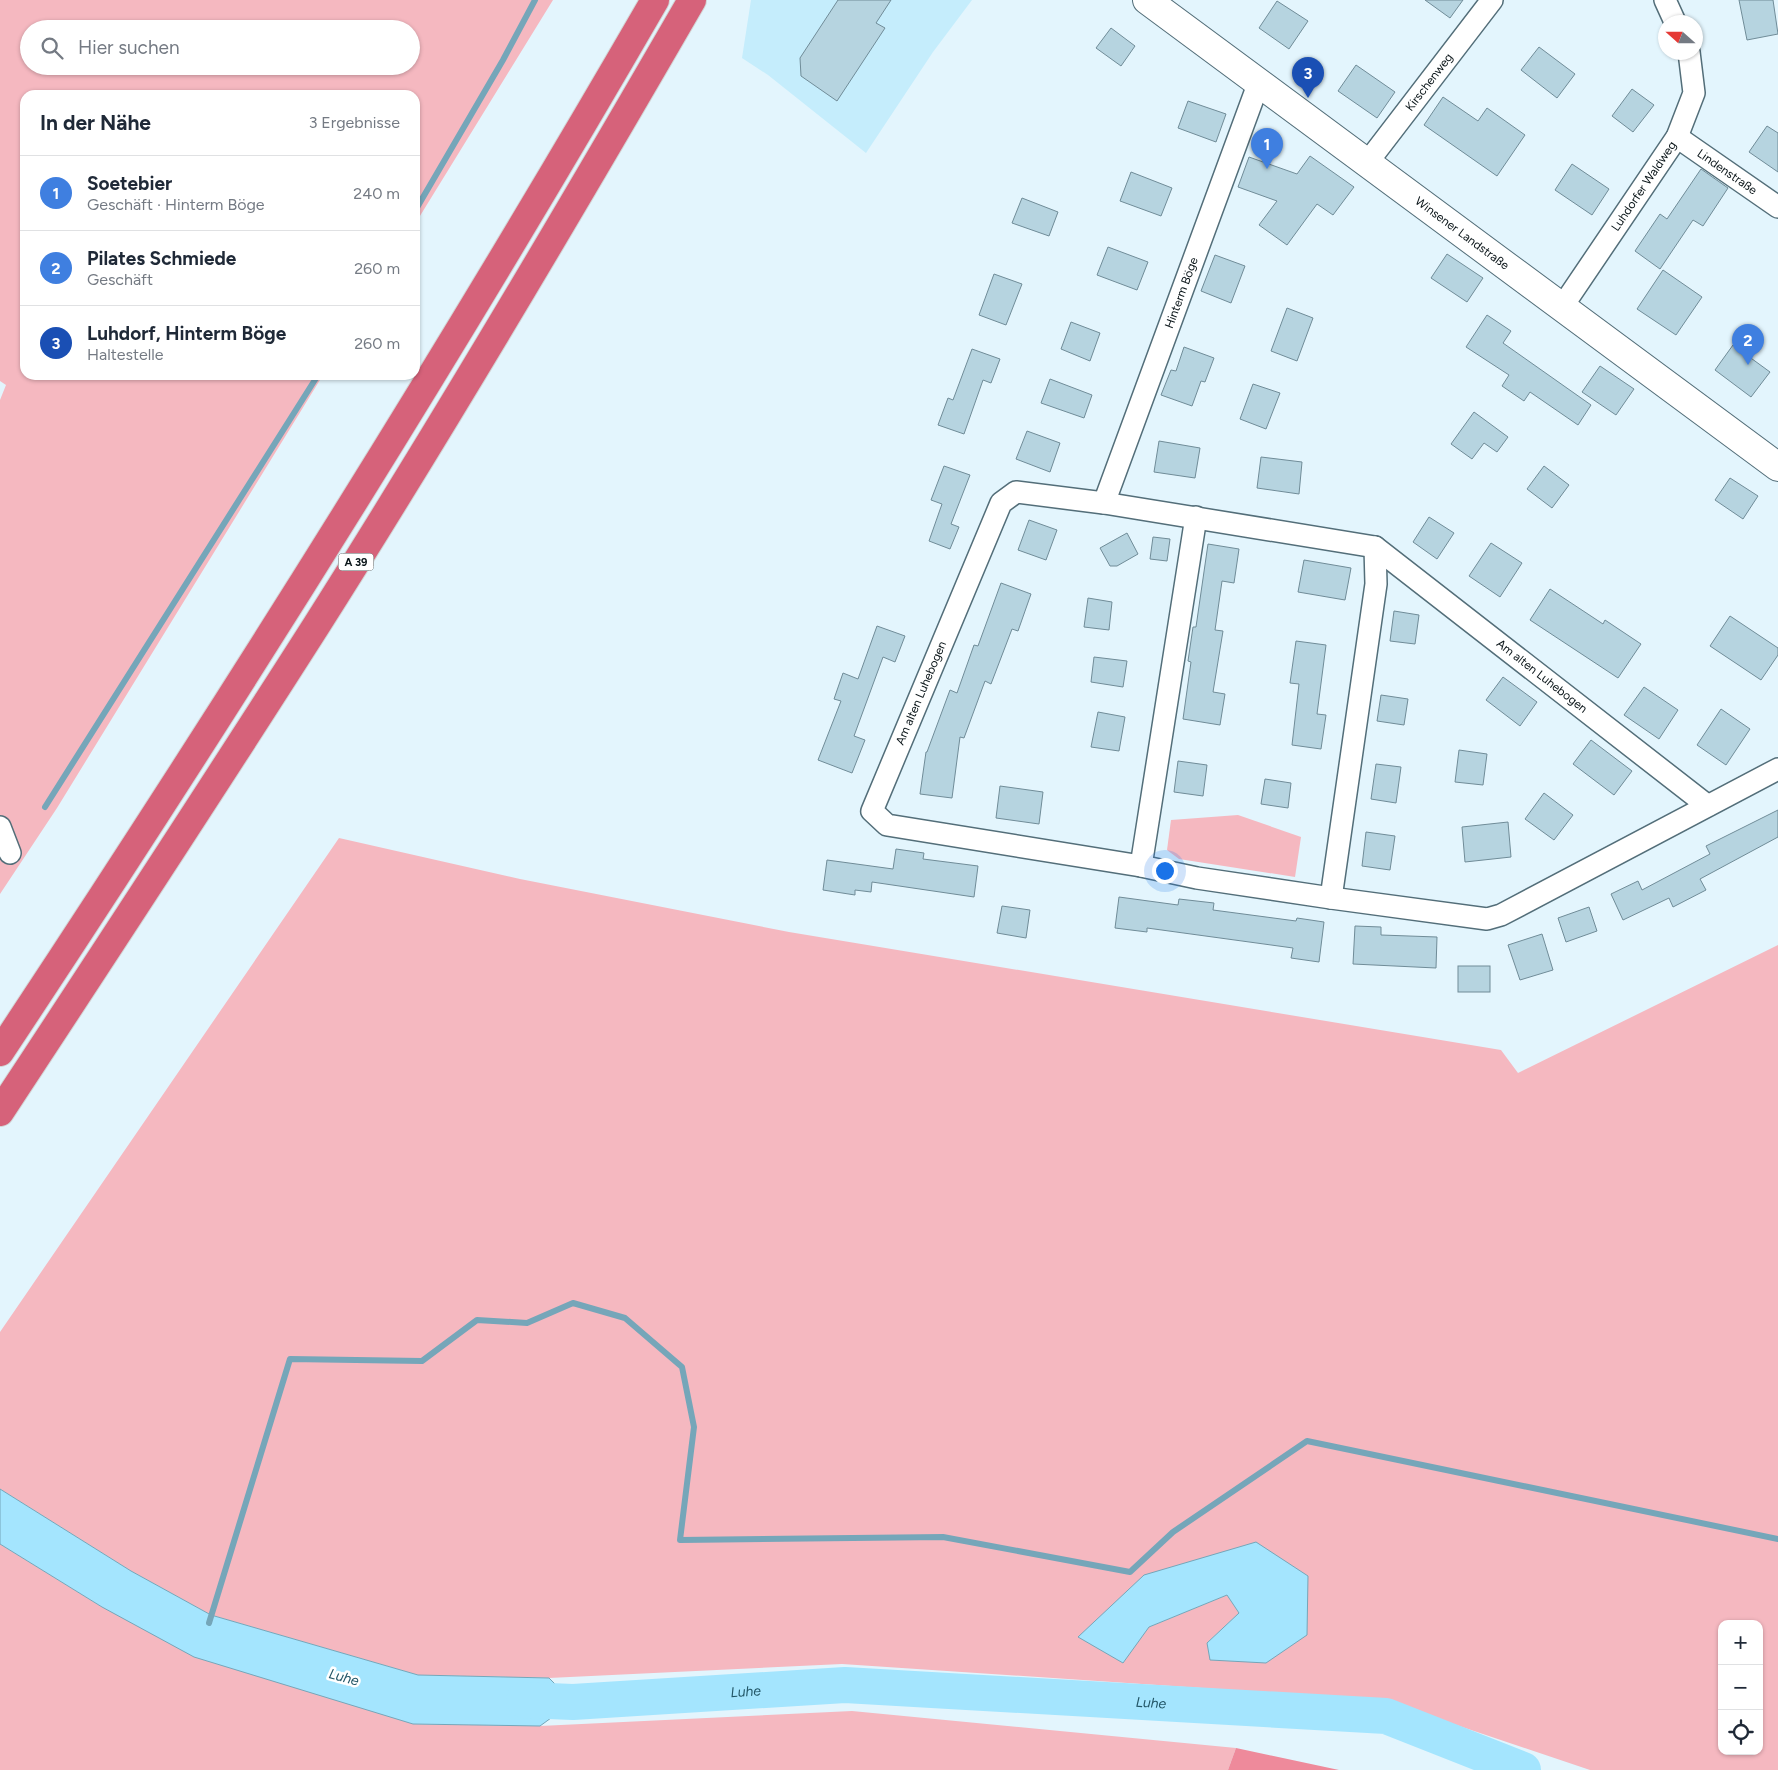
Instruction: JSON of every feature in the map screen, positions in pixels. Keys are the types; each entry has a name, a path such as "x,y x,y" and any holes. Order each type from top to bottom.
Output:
{"highway":[{"name":"A 39","path":"0,1052 115,879 352,505 460,329 655,0"},
{"name":"A 39","path":"0,1112 162,866 381,522 495,334 692,0"}],"main road":[{"name":"Winsener Landstraße","path":"1147,0 1778,467"}],"street":[{"name":"Kirschenweg","path":"1367,162 1492,0"},
{"path":"1665,0 1672,15"},
{"name":"Luhdorfer Waldweg","path":"1562,307 1678,137 1694,93 1690,60"},
{"name":"Hinterm Böge","path":"1104,503 1259,82"},
{"name":"Lindenstraße","path":"1678,137 1778,207"},
{"name":"Am alten Luhebogen","path":"1708,806 1375,547 1196,517 1016,492 1001,503 872,811 887,825 1141,866 1197,878 1487,919 1501,915 1708,806 1778,769"},
{"path":"1141,866 1196,517"},
{"path":"1331,898 1376,584 1375,547"},
{"path":"0,827 10,853"}],"shaded area":[{"path":"0,0 553,0 420,216 420,90 20,90 20,380 320,380 57,808 0,894 0,400 6,385 0,381"},
{"path":"751,0 972,0 933,52 866,153 768,75 742,58"},
{"path":"1238,815 1301,837 1295,877 1179,859 1167,850 1171,820"},
{"path":"339,838 520,879 789,932 1501,1050 1518,1073 1778,945 1778,1770 1590,1770 1382,1700 842,1664 549,1678 418,1675 211,1615 131,1571 0,1489 0,1332","holes":["1256,1542 1266,1663 1207,1643 1239,1613 1227,1595 1149,1627"]},
{"path":"0,1544 102,1607 413,1724 540,1726 852,1711 1236,1748 1228,1770 0,1770"},
{"path":"1236,1748 1339,1770 1228,1770"}],"water":[{"path":"0,1489 131,1571 211,1615 418,1675 549,1678 573,1702 540,1726 413,1724 194,1657 102,1607 0,1544"},
{"path":"1256,1542 1308,1576 1307,1635 1266,1663 1210,1660 1207,1643 1239,1613 1227,1595 1149,1627 1123,1663 1078,1637 1144,1575"}],"building":[{"path":"838,0 891,0 876,23 885,28 837,101 801,76 800,58"},
{"path":"1425,0 1463,0 1450,18"},
{"path":"1739,0 1773,0 1778,34 1747,40"},
{"path":"1277,1 1308,21 1289,49 1259,28"},
{"path":"1111,28 1135,46 1121,66 1096,48"},
{"path":"1539,47 1575,74 1557,98 1521,70"},
{"path":"1356,65 1395,92 1377,118 1338,91"},
{"path":"1632,89 1654,105 1633,132 1612,116"},
{"path":"1443,97 1478,121 1487,108 1525,135 1497,176 1424,125"},
{"path":"1188,101 1226,114 1216,142 1178,128"},
{"path":"1767,126 1778,133 1778,172 1749,152"},
{"path":"1310,156 1354,187 1333,215 1317,204 1287,245 1259,225 1277,201 1238,187 1249,157 1297,174"},
{"path":"1572,164 1609,189 1592,215 1555,190"},
{"path":"1701,169 1728,188 1703,226 1693,220 1660,269 1635,251 1660,214 1667,219"},
{"path":"1131,172 1172,188 1161,216 1120,201"},
{"path":"1022,198 1058,212 1049,236 1012,223"},
{"path":"1108,247 1148,262 1137,290 1097,275"},
{"path":"1447,254 1483,278 1467,302 1431,278"},
{"path":"1215,255 1245,266 1231,303 1201,291"},
{"path":"1663,270 1702,297 1676,335 1637,309"},
{"path":"994,274 1022,284 1006,325 979,315"},
{"path":"1287,308 1313,318 1297,361 1271,351"},
{"path":"1487,315 1511,331 1503,343 1591,405 1578,425 1530,392 1524,401 1502,386 1509,375 1466,347"},
{"path":"1071,322 1100,333 1090,361 1061,349"},
{"path":"1733,345 1770,372 1751,397 1715,370"},
{"path":"1184,347 1214,358 1205,382 1201,381 1192,406 1161,395 1171,370 1176,371"},
{"path":"972,349 1000,359 991,383 983,380 964,434 938,425 948,398 953,400"},
{"path":"1600,366 1634,389 1616,415 1582,392"},
{"path":"1050,379 1092,395 1084,418 1041,403"},
{"path":"1253,384 1280,393 1266,429 1240,419"},
{"path":"1474,412 1508,437 1497,452 1484,443 1472,459 1451,444"},
{"path":"1027,431 1060,443 1050,472 1016,459"},
{"path":"1159,441 1200,448 1195,478 1154,472"},
{"path":"1261,457 1302,462 1299,494 1257,488"},
{"path":"944,466 970,475 951,524 959,527 950,549 929,541 942,504 931,500"},
{"path":"1544,466 1569,485 1552,508 1527,489"},
{"path":"1730,478 1758,496 1743,519 1715,500"},
{"path":"1429,517 1454,533 1437,559 1413,542"},
{"path":"1029,520 1057,530 1046,560 1018,550"},
{"path":"1127,533 1138,554 1117,566 1110,566 1100,548"},
{"path":"1153,537 1170,539 1167,561 1150,559"},
{"path":"1491,543 1522,563 1500,597 1469,576"},
{"path":"1208,544 1239,549 1234,583 1222,581 1215,630 1223,631 1213,692 1225,694 1220,725 1183,719 1191,662 1188,661 1193,627 1196,627"},
{"path":"1304,560 1351,568 1345,600 1298,592"},
{"path":"1001,583 1031,594 1018,631 1012,629 991,684 985,681 964,738 960,737 952,798 920,794 926,752 950,690 957,693 974,645 978,646"},
{"path":"1550,589 1603,624 1605,620 1641,644 1618,678 1530,620"},
{"path":"1088,598 1112,602 1109,630 1084,627"},
{"path":"1394,611 1419,615 1415,644 1390,641"},
{"path":"1730,616 1778,648 1778,655 1761,680 1710,646"},
{"path":"877,626 905,636 895,662 883,657 854,736 865,740 852,773 818,760 841,701 834,699 843,673 858,679"},
{"path":"1296,641 1326,645 1317,714 1326,715 1321,749 1292,745 1299,684 1290,683"},
{"path":"1094,657 1127,661 1123,687 1091,682"},
{"path":"1503,677 1537,702 1520,726 1486,700"},
{"path":"1644,687 1678,710 1659,739 1624,715"},
{"path":"1381,695 1408,699 1404,725 1377,721"},
{"path":"1721,709 1750,729 1726,765 1697,745"},
{"path":"1098,712 1125,717 1119,751 1091,747"},
{"path":"1591,740 1632,771 1614,795 1573,764"},
{"path":"1459,750 1487,754 1483,785 1455,782"},
{"path":"1178,761 1207,765 1203,796 1174,792"},
{"path":"1376,764 1401,767 1396,803 1371,799"},
{"path":"1265,779 1291,783 1288,808 1261,804"},
{"path":"1000,786 1043,792 1039,824 996,818"},
{"path":"1544,793 1573,815 1554,840 1525,819"},
{"path":"1778,810 1778,837 1700,879 1706,890 1673,907 1669,898 1623,920 1611,894 1638,881 1642,890 1710,854 1706,846"},
{"path":"1508,822 1511,857 1465,862 1462,827"},
{"path":"1366,832 1395,836 1390,870 1362,866"},
{"path":"896,849 924,853 923,859 978,866 974,897 872,882 871,892 855,890 855,895 823,890 827,860 893,869"},
{"path":"1119,897 1178,905 1179,899 1214,903 1213,910 1296,921 1297,918 1324,922 1319,962 1291,958 1293,948 1147,928 1147,932 1115,928"},
{"path":"1002,906 1030,910 1026,938 997,933"},
{"path":"1589,907 1597,931 1566,942 1558,918"},
{"path":"1355,926 1381,927 1381,935 1437,937 1436,968 1353,964"},
{"path":"1542,934 1553,970 1520,980 1508,945"},
{"path":"1458,966 1490,966 1490,992 1458,992"}],"waterway":[{"path":"420,202 503,60 535,0"},
{"path":"45,807 315,380"},
{"path":"209,1623 290,1359 422,1361 477,1320 527,1323 573,1303 625,1318 682,1367 694,1427 680,1540 943,1537 1130,1572 1173,1532 1307,1441 1778,1539"},
{"name":"Luhe","path":"524,1700 573,1702 845,1685 1386,1716 1523,1770"}],"place":[{"name":"Luhdorf, Hinterm Böge","path":"1308,98"},
{"name":"Soetebier","path":"1267,169"},
{"name":"Pilates Schmiede","path":"1748,365"}]}
